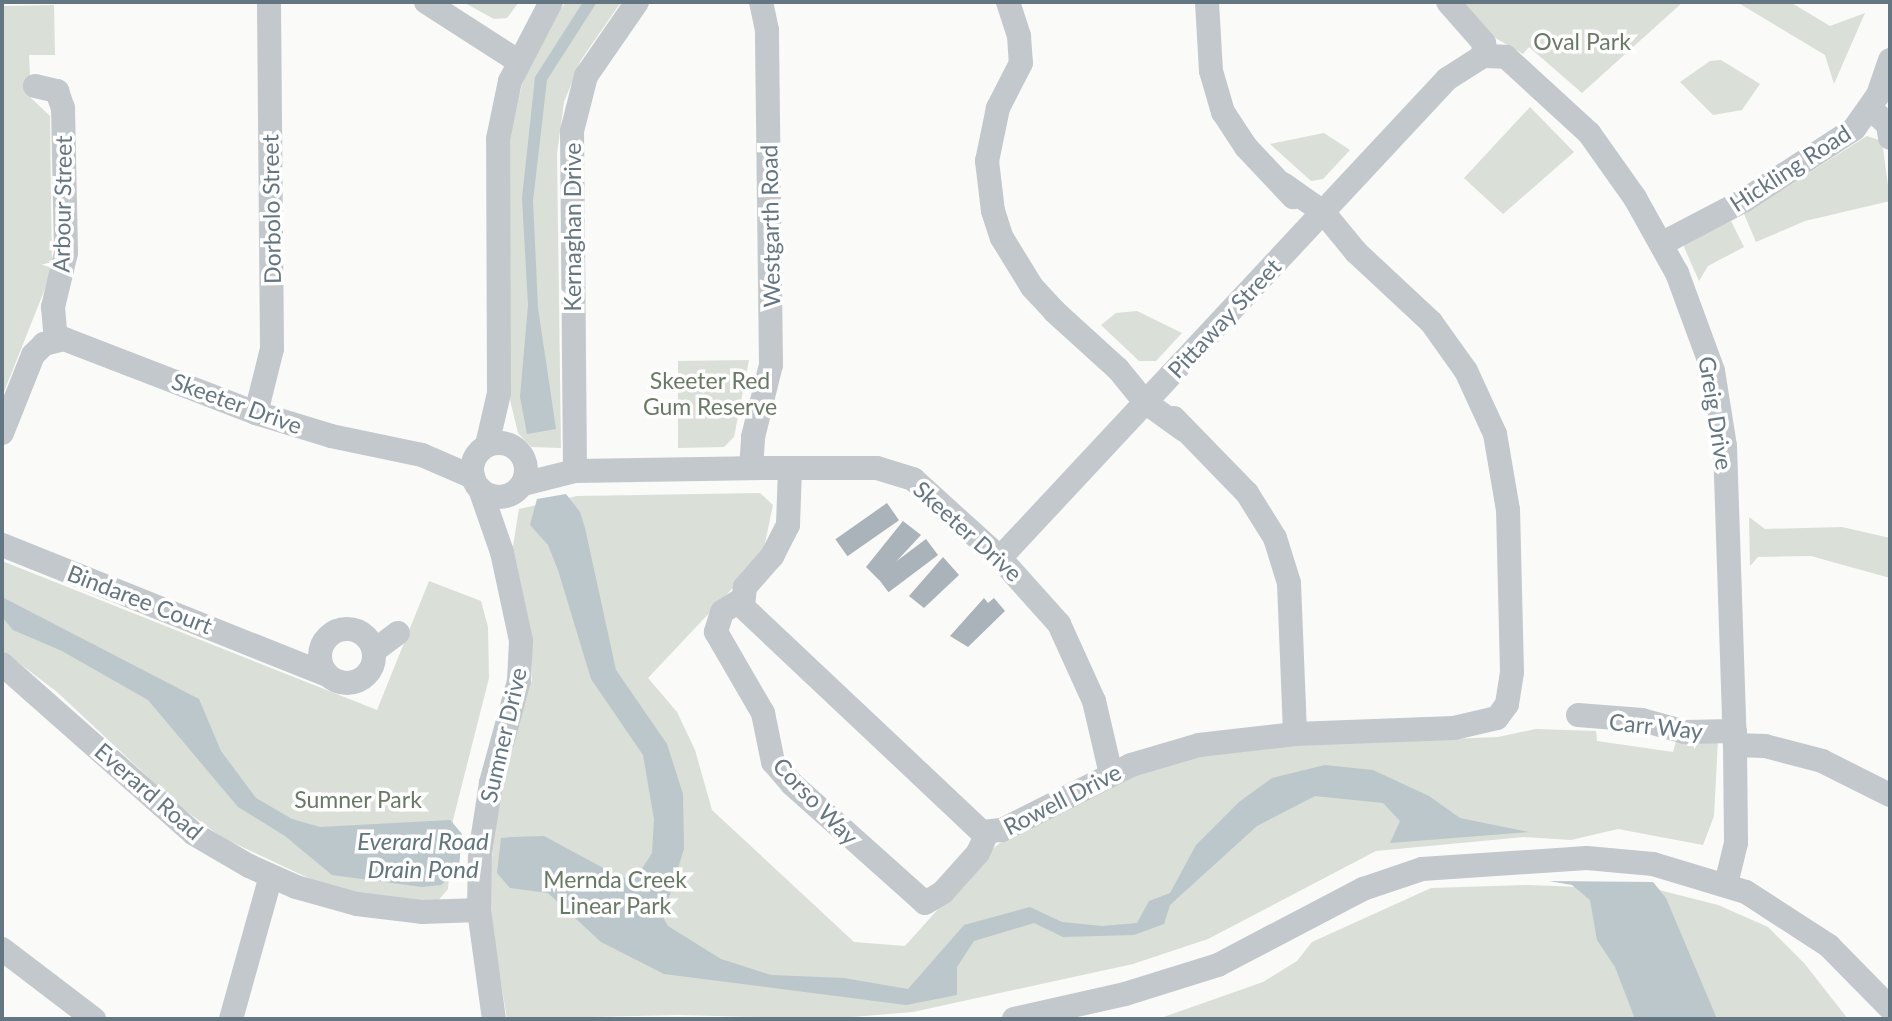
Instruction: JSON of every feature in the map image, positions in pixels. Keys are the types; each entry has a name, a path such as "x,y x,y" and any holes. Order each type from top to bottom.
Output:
{"street":[{"name":"Dorbolo Street","path":"256,414 272,349 269,2"},
{"path":"426,2 521,56"},
{"path":"499,393 522,454 520,487 503,497 477,483 473,463 484,448 499,393 497,151 503,108 521,56 551,2"},
{"name":"Kernaghan Drive","path":"575,471 572,131 586,76 637,2"},
{"name":"Westgarth Road","path":"761,2 767,30"},
{"name":"Westgarth Road","path":"757,468 758,420 771,365 767,30 772,2"},
{"path":"1008,2 1020,36 1021,63 998,108 990,136 988,182 993,211 1002,238 1032,287 1184,430 1247,492 1263,514 1284,562 1290,595 1295,734"},
{"name":"Rowell Drive","path":"741,600 762,629 987,833 1111,774 1199,745 1295,734 1454,729 1497,718 1507,704 1512,672 1507,510 1496,434 1449,344 1246,147 1223,112 1211,71 1207,2"},
{"path":"1452,7 1480,49"},
{"name":"Greig Drive","path":"1480,49 1506,57 1517,64 1589,133 1659,239 1702,334 1720,403 1728,496 1736,824 1718,881"},
{"name":"Pittaway Street","path":"1000,558 1447,79 1480,49"},
{"name":"Hickling Road","path":"1659,239 1695,224 1785,175 1838,141 1866,113 1890,60"},
{"name":"Arbour Street","path":"35,86 57,91 63,108 65,265 52,307 56,341"},
{"path":"1866,113 1890,137"},
{"name":"Skeeter Drive","path":"56,341 78,341 256,414 331,436 422,455 477,483"},
{"path":"2,433 33,355 44,344 56,341"},
{"path":"484,448 505,443 522,454"},
{"name":"Skeeter Drive","path":"422,455 484,448"},
{"name":"Skeeter Drive","path":"522,454 575,471"},
{"name":"Skeeter Drive","path":"520,487 575,471 757,468 895,471 930,493 1038,597 1074,650 1094,701 1111,774"},
{"path":"741,600 788,525 790,468"},
{"name":"Sumner Drive","path":"477,483 502,552 521,662 483,827 478,880 479,910 495,1014"},
{"name":"Sumner Drive","path":"502,552 520,487"},
{"name":"Bindaree Court","path":"2,545 279,653 342,683 360,681 372,668 374,651 366,636 351,629 335,632 323,644 299,655 279,653"},
{"name":"Corso Way","path":"741,600 722,612 716,632 763,713 773,762 792,784 925,903 943,891 978,853 987,833"},
{"path":"374,651 398,633"},
{"path":"323,644 320,660 327,675"},
{"name":"Everard Road","path":"2,664 194,834 271,877 322,896 368,906 422,912 479,910"},
{"name":"Carr Way","path":"1578,715 1642,720 1685,732 1787,752 1853,773 1890,795"},
{"path":"1014,1019 1125,994 1219,965 1363,889 1422,869 1587,858 1653,864 1718,881 1803,926 1890,1007"},
{"path":"231,1019 271,877"},
{"path":"2,949 94,1019"}],"green space":[{"path":"463,2 519,2 507,18 494,19"},
{"path":"566,2 621,2 581,60 564,102 557,154 561,448 531,447 518,433 510,400 510,135 526,68 543,33"},
{"name":"Oval Park","path":"1459,2 1683,2 1582,93 1529,47 1523,54 1482,30"},
{"path":"1737,2 1790,2 1830,26 1865,13 1834,84 1825,55"},
{"path":"54,5 55,55 29,55 31,98 50,116 52,271 2,397 2,6"},
{"path":"1721,60 1760,84 1742,110 1713,115 1680,82 1710,61"},
{"path":"1530,107 1574,152 1503,214 1464,178"},
{"path":"1324,133 1350,150 1323,179 1311,181 1270,144"},
{"path":"1867,136 1879,140 1883,148 1890,201 1805,221 1756,242 1744,214"},
{"path":"1731,221 1744,247 1708,266 1699,281 1684,247 1687,236"},
{"path":"1137,311 1182,333 1156,361 1139,361 1101,325 1116,313"},
{"name":"Skeeter Red Gum Reserve","path":"749,360 734,437 724,447 678,448 678,361"},
{"name":"Mernda Creek Linear Park","path":"760,493 773,505 762,557 648,678 677,712 695,750 712,810 854,942 905,946 991,850 1019,828 1128,773 1211,749 1498,737 1536,729 1596,731 1597,741 1673,752 1677,738 1718,740 1714,816 1703,845 1618,829 1571,840 1524,837 1376,851 1208,939 1133,964 913,1012 828,1019 678,1015 507,1019 487,898 502,780 532,680 532,638 513,546 519,509 577,496"},
{"path":"1749,517 1765,529 1842,527 1890,538 1890,578 1811,556 1758,557 1750,566"},
{"name":"Sumner Park","path":"2,561 377,710 429,581 481,601 488,627 489,678 453,820 448,889 437,902 353,892 321,884 223,838 179,806 57,692 2,650"},
{"path":"1528,885 1659,890 1718,905 1768,927 1804,963 1848,1019 1158,1019 1263,982 1297,961 1312,942 1431,888"}],"water":[{"path":"583,2 597,2 547,80 533,201 538,308 556,429 527,434 520,397 528,305 522,198 535,77"},
{"path":"566,494 580,512 585,528 616,670 667,744 683,794 684,849 663,917 668,926 721,959 771,975 844,978 908,989 964,925 1030,907 1062,922 1102,926 1137,923 1149,901 1170,893 1196,845 1239,802 1272,778 1325,765 1373,770 1429,796 1460,818 1529,832 1390,843 1400,821 1383,803 1315,796 1257,826 1170,905 1164,924 1134,935 1063,937 1034,923 974,941 957,967 957,995 906,1005 664,974 601,942 548,893 510,888 497,873 501,838 544,836 620,877 636,878 652,853 654,819 643,755 591,679 558,570 548,545 530,525 537,499"},
{"name":"Everard Road Drain Pond","path":"2,597 199,699 221,751 256,798 292,819 320,827 450,820 462,833 459,870 441,885 422,887 332,875 285,836 238,807 148,700 62,651 13,630 2,617"},
{"path":"1549,881 1653,882 1666,898 1717,1019 1635,1019 1615,967 1597,940 1590,900 1572,885"}],"pier":[{"path":"453,823 465,833 462,871 454,878 449,878 459,870 462,834"}],"building":[{"path":"887,503 899,520 847,556 835,539"},
{"path":"903,521 921,535 879,580 866,567"},
{"path":"926,539 938,555 889,592 876,576"},
{"path":"943,557 959,575 924,608 909,596"},
{"path":"984,598 988,603 994,598 1005,611 968,647 950,636"}]}
